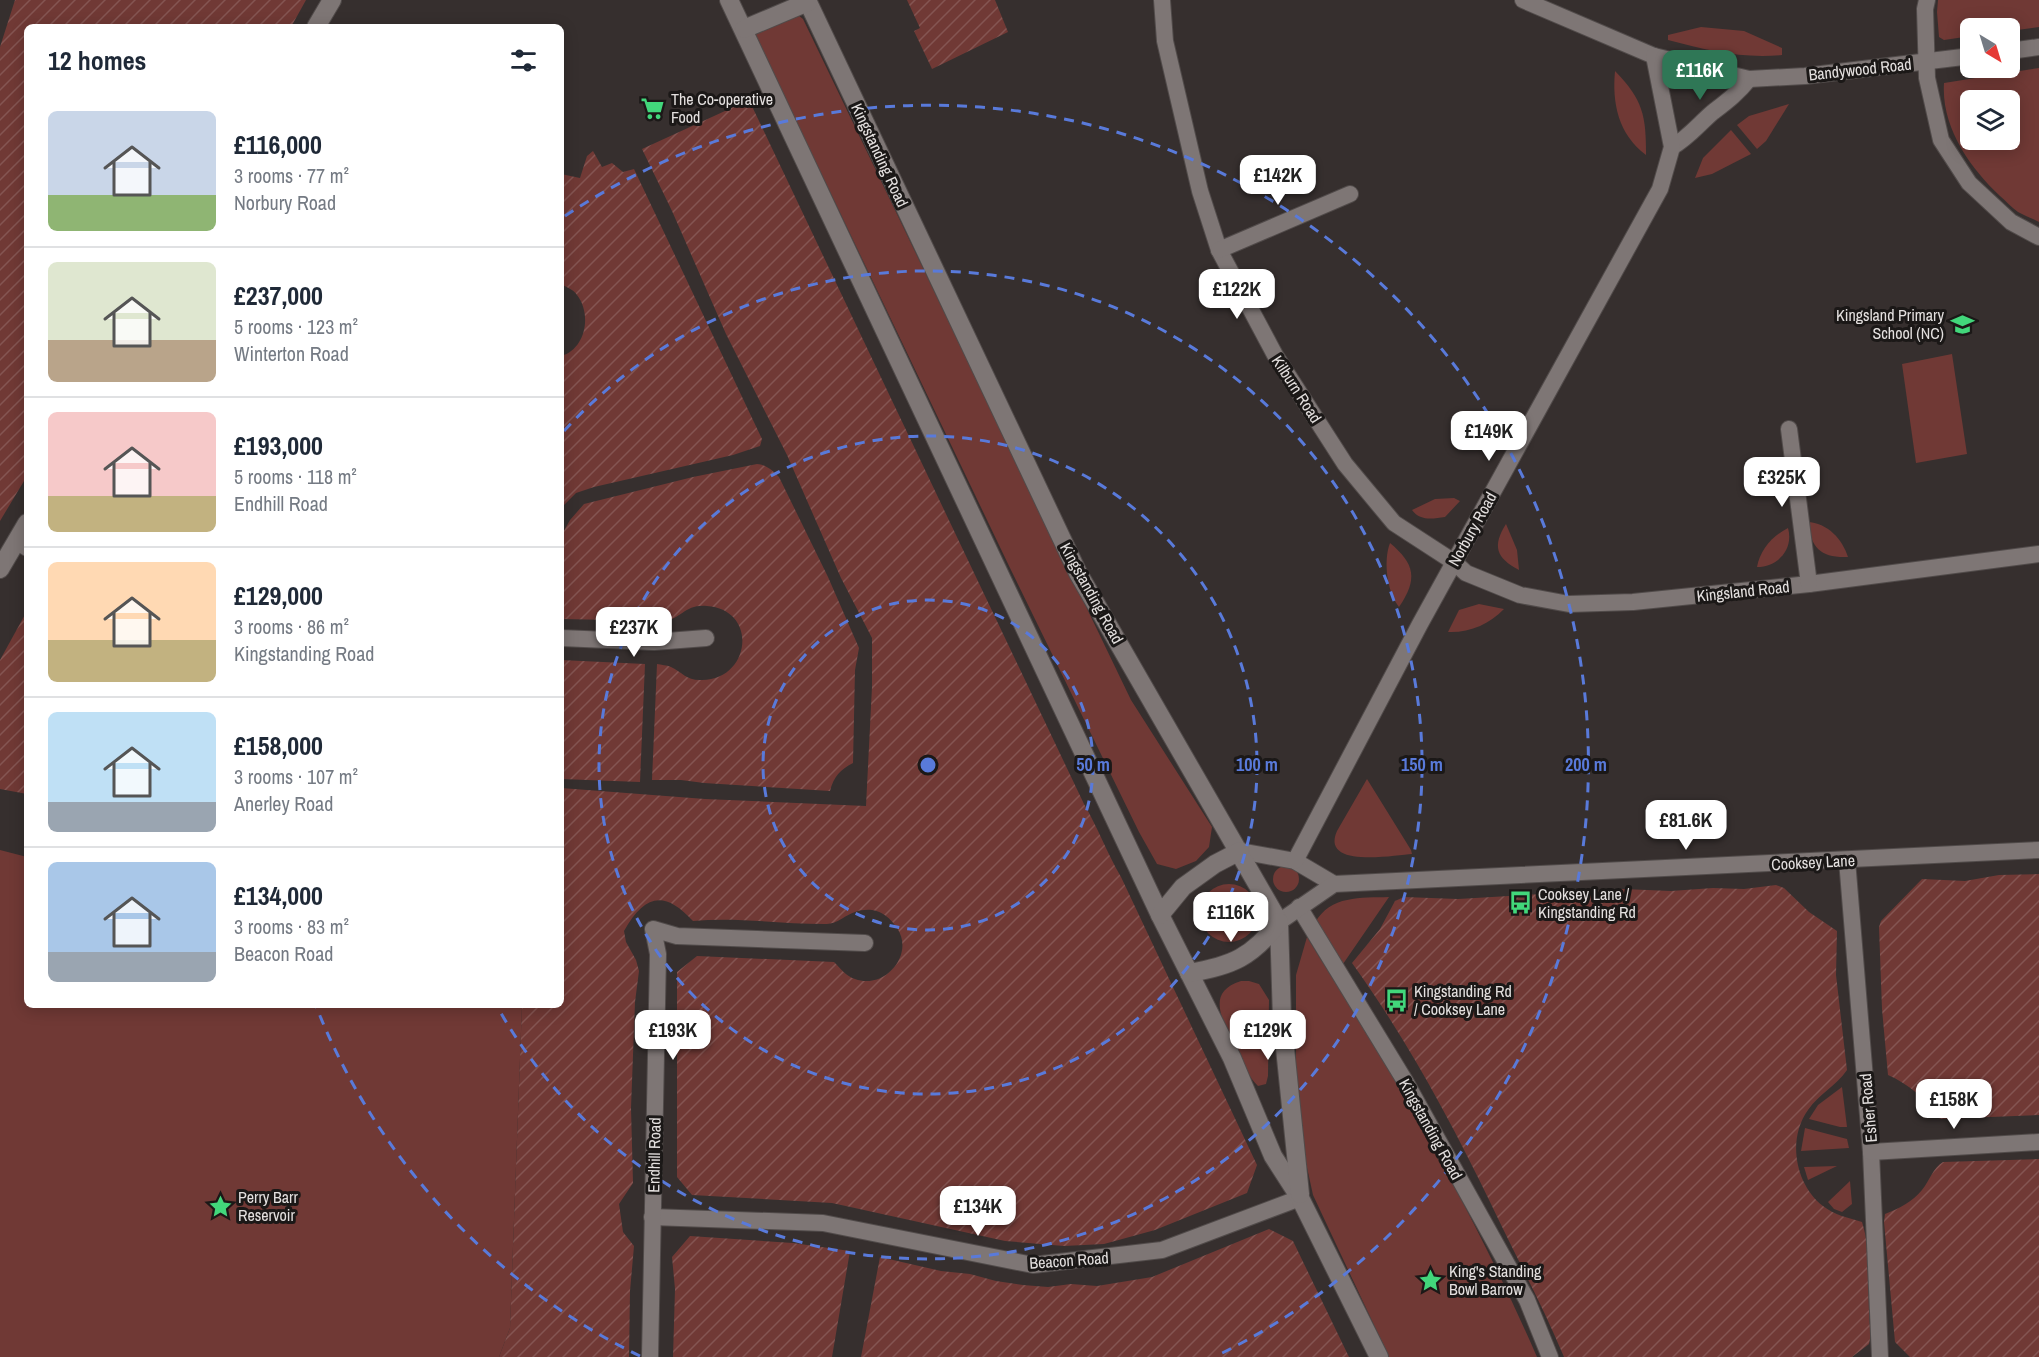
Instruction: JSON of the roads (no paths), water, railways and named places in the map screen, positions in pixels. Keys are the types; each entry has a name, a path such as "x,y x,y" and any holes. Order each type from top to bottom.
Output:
{"main road":[{"path":"318,24 332,0"},
{"name":"Kingstanding Road","path":"729,0 1160,915 1232,1058 1273,1156 1300,1198 1379,1357"},
{"name":"Kingstanding Road","path":"744,29 807,1 1078,573 1279,922 1282,1019 1300,1198"},
{"path":"0,569 22,545"},
{"path":"1160,915 1183,887 1215,864 1240,851"},
{"path":"1189,973 1211,969 1242,958 1263,942 1279,922"}],"street":[{"name":"Kilburn Road","path":"1162,0 1165,41 1200,191 1219,250 1275,355 1345,464 1394,522 1454,562"},
{"name":"Bandywood Road","path":"1523,0 1654,56 1749,80 1805,76 1960,58"},
{"path":"1927,0 1925,9 1927,78 1941,140 1969,183 2011,222 2039,237"},
{"path":"2020,50 2039,47"},
{"name":"Norbury Road","path":"1295,861 1454,562 1660,189 1672,147 1654,56"},
{"path":"1672,147 1684,140 1712,113 1738,93 1749,80"},
{"path":"1219,250 1350,194"},
{"path":"1789,429 1809,584"},
{"name":"Kingsland Road","path":"1454,562 1466,573 1520,595 1569,604 1633,602 1809,584 2039,554"},
{"path":"564,638 654,642 706,638"},
{"name":"Cooksey Lane","path":"1279,922 1335,884 2039,850"},
{"path":"1240,851 1295,861 1335,884"},
{"name":"Esher Road","path":"1847,860 1871,1152 1880,1357"},
{"name":"Kingstanding Road","path":"1299,907 1405,1081 1527,1300 1550,1357"},
{"name":"Endhill Road","path":"650,1357 658,954 677,936 865,943"},
{"path":"1871,1152 2039,1142"},
{"name":"Beacon Road","path":"652,1217 823,1223 1033,1265 1162,1250 1300,1198"}],"place":[{"name":"The Co-operative Food","path":"653,108"},
{"name":"Kingsland Primary School (NC)","path":"1962,324"},
{"name":"Cooksey Lane / Kingstanding Rd","path":"1520,903"},
{"name":"Kingstanding Rd / Cooksey Lane","path":"1396,1000"},
{"name":"Perry Barr Reservoir","path":"220,1206"},
{"name":"King's Standing Bowl Barrow","path":"1431,1280"}]}
